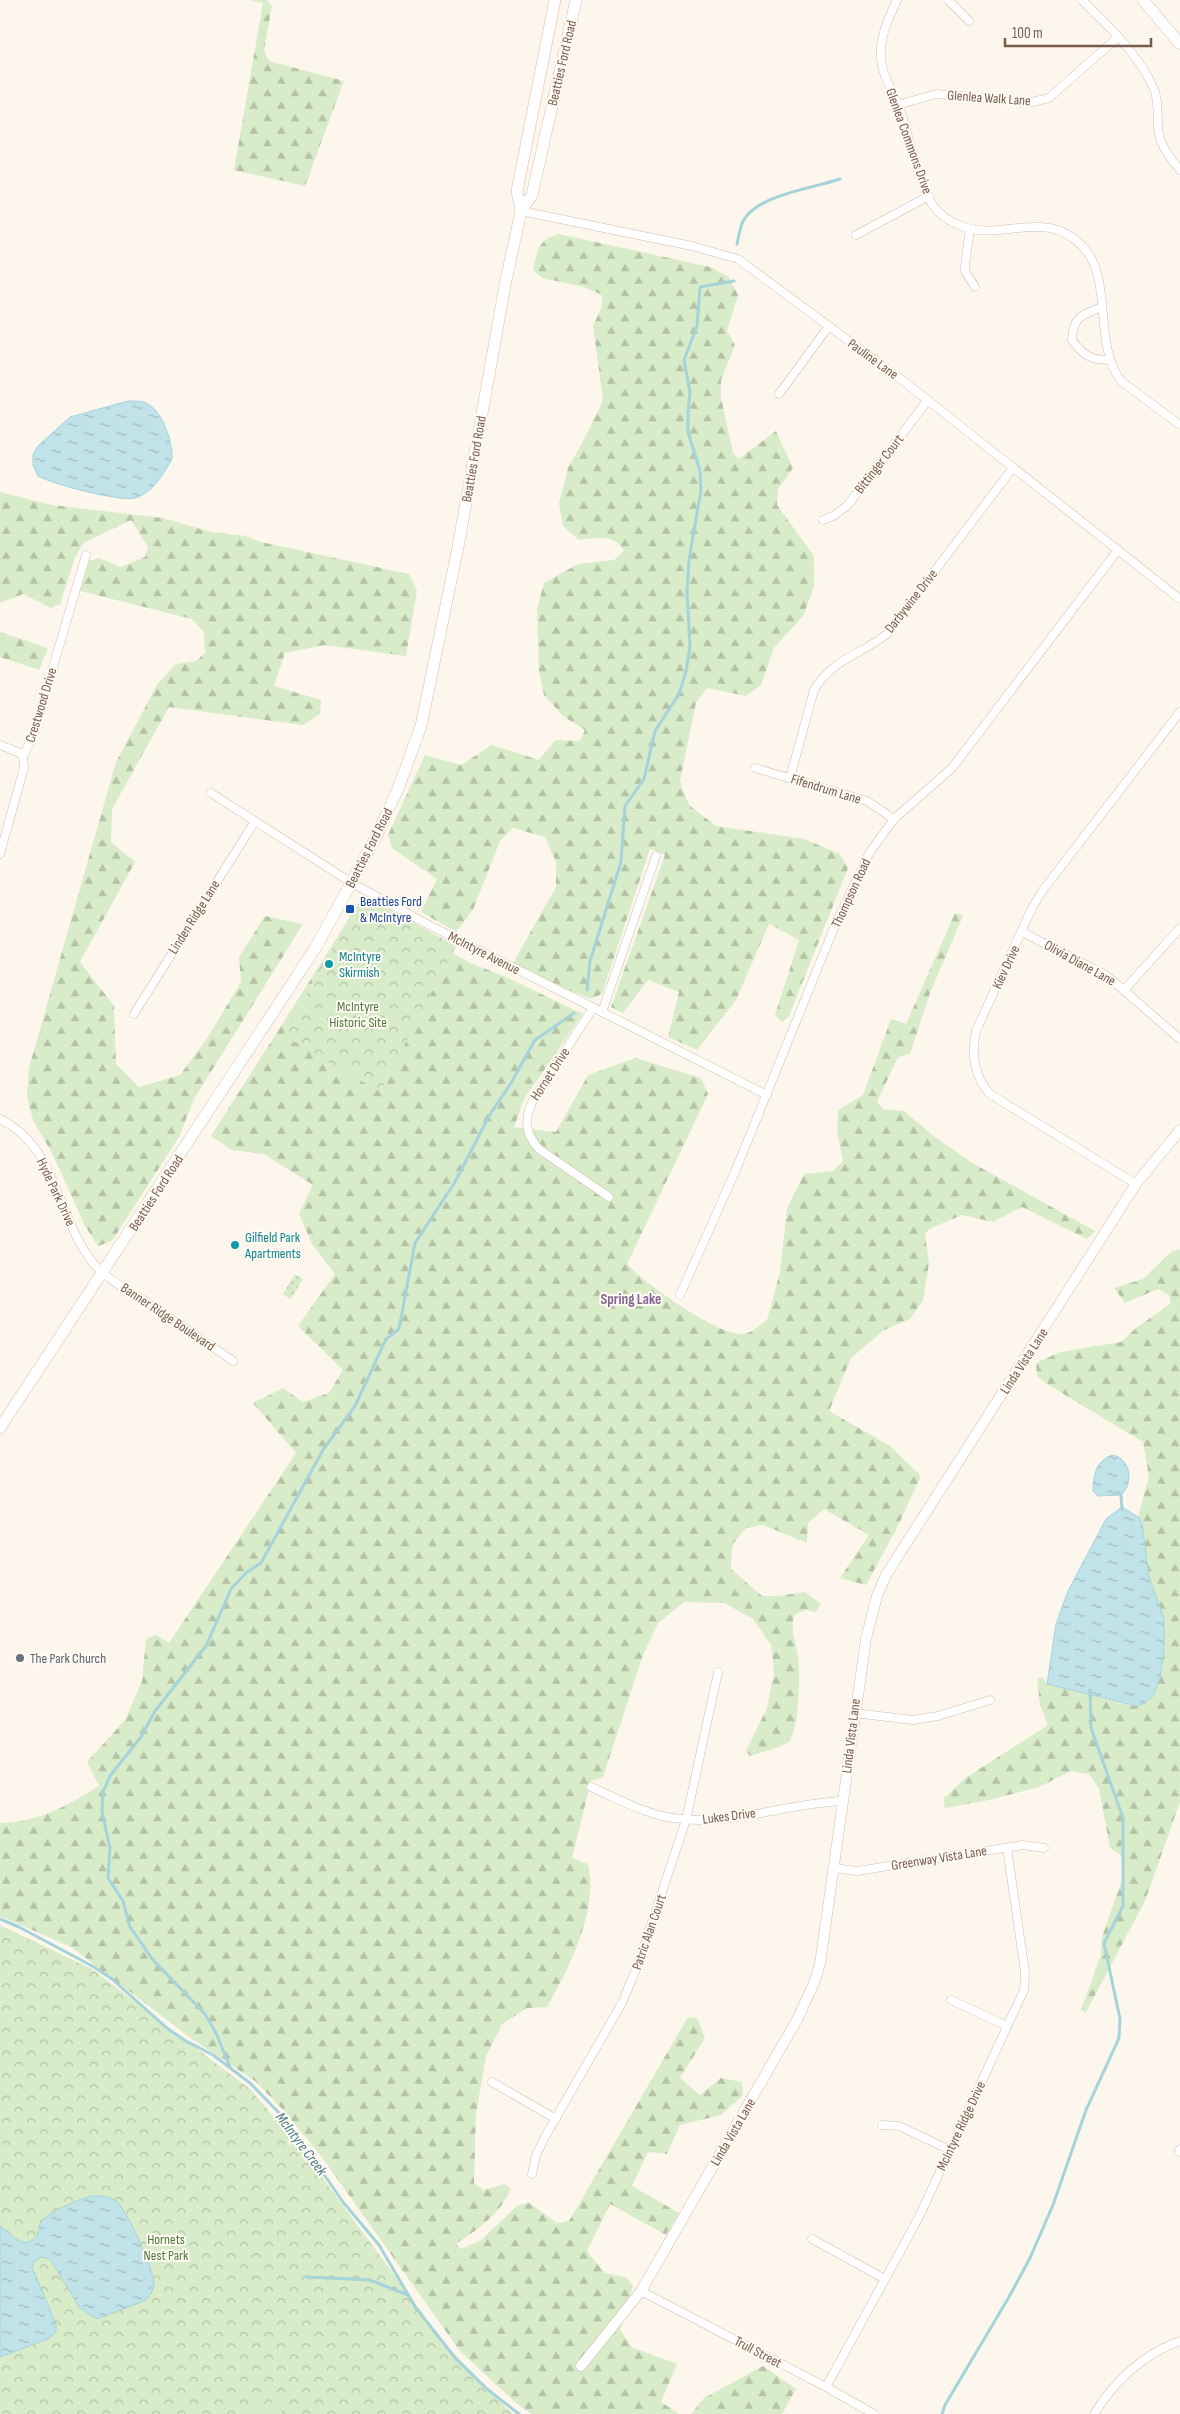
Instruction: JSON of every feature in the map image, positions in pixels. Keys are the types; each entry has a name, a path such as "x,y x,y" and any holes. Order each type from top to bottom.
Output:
{"main road":[{"name":"Beatties Ford Road","path":"0,1428 281,1003 352,883 398,789 421,726 457,556 501,306 521,211 517,191 555,0"},
{"name":"Beatties Ford Road","path":"521,211 532,196 576,0"},
{"path":"1143,0 1180,44"}],"street":[{"name":"Glenlea Commons Drive","path":"897,0 888,21 880,56 884,77 898,105 929,196 940,213 959,226 970,229 1034,226 1057,230 1069,235 1080,243 1092,259 1098,278 1109,360 1121,381 1180,425"},
{"path":"948,0 969,21"},
{"path":"1082,0 1118,37 1137,61 1154,89 1158,100 1159,135 1163,147 1180,170"},
{"name":"Glenlea Walk Lane","path":"898,105 936,94 1032,102 1041,101 1049,98 1118,37"},
{"path":"856,234 929,196"},
{"name":"Pauline Lane","path":"521,211 724,253 738,259 928,400 1012,469 1180,599"},
{"path":"970,229 964,265 965,271 975,287"},
{"path":"1102,307 1080,316 1073,326 1072,340 1086,356 1095,360 1109,360"},
{"path":"779,394 828,326"},
{"name":"Bittinger Court","path":"823,520 833,516 847,506 928,400"},
{"name":"Darbywine Drive","path":"790,778 814,690 821,678 840,662 887,634 1012,469"},
{"name":"Thompson Road","path":"680,1295 767,1095 836,923 878,839 894,819 952,768 1118,550"},
{"name":"Crestwood Drive","path":"0,854 24,768 23,757 33,735 86,555"},
{"name":"Kiev Drive","path":"1136,1184 1001,1103 983,1086 977,1074 973,1047 976,1030 1043,890 1180,712"},
{"path":"0,745 20,753 23,757"},
{"name":"Fifendrum Lane","path":"754,768 867,801 894,819"},
{"name":"McIntyre Avenue","path":"211,793 352,883 464,944 767,1095"},
{"name":"Linden Ridge Lane","path":"134,1014 255,821"},
{"path":"602,1012 656,856"},
{"path":"1125,990 1180,928"},
{"name":"Olivia Diane Lane","path":"1022,932 1084,962 1106,975 1180,1039"},
{"name":"Hornet Drive","path":"593,1008 533,1100 529,1110 527,1128 532,1141 539,1149 609,1197"},
{"name":"Hyde Park Drive","path":"0,1119 17,1129 36,1149 47,1168 81,1244 103,1274"},
{"name":"Linda Vista Lane","path":"581,2366 641,2291 809,1997 820,1964 854,1713 871,1615 886,1575 1136,1184 1180,1130"},
{"name":"Banner Ridge Boulevard","path":"103,1274 233,1361"},
{"name":"Patric Alan Court","path":"532,2174 536,2155 630,1986 686,1820 718,1672"},
{"path":"854,1713 913,1720 938,1716 990,1700"},
{"name":"Lukes Drive","path":"591,1787 654,1813 686,1820 714,1820 823,1802 843,1802"},
{"name":"Greenway Vista Lane","path":"834,1868 857,1871 1023,1846 1044,1848"},
{"name":"McIntyre Ridge Drive","path":"826,2387 919,2218 1024,1990 1025,1972 1008,1848"},
{"path":"951,2000 1007,2026"},
{"path":"492,2082 556,2118"},
{"path":"882,2125 899,2126 950,2150"},
{"path":"812,2240 885,2279"},
{"name":"Trull Street","path":"641,2291 874,2414"},
{"path":"1094,2414 1112,2389 1129,2371 1164,2346 1180,2341"}],"green space":[{"path":"250,0 267,0 272,6 264,50 269,61 344,81 305,186 234,170 263,3"},
{"path":"559,234 710,267 728,276 738,295 727,331 735,345 721,380 721,398 733,453 739,459 776,431 793,468 778,489 777,505 814,556 814,587 803,616 774,648 761,685 746,696 707,688 696,703 680,781 689,805 716,826 804,839 840,854 848,868 789,1016 782,1022 775,1015 799,940 769,924 736,1000 697,1050 668,1037 679,992 648,980 623,1013 611,1007 665,855 650,849 602,994 591,999 563,988 513,963 556,887 556,862 545,837 513,828 500,841 473,910 456,932 421,912 437,879 392,848 388,835 425,755 461,765 492,745 539,760 555,740 580,741 585,730 563,716 544,695 539,671 537,609 544,583 578,564 614,560 624,551 620,545 610,539 579,540 563,526 559,503 568,468 603,400 593,326 602,306 602,295 584,287 542,278 533,270 542,243 546,239"},
{"path":"0,492 52,505 163,518 211,532 246,536 261,542 409,574 417,591 406,656 324,645 285,653 274,686 321,700 320,714 303,725 169,707 112,809 111,842 135,862 80,962 114,1006 116,1064 139,1087 180,1075 208,1037 241,982 239,957 265,916 303,924 194,1099 179,1137 112,1241 98,1246 85,1226 53,1155 33,1120 27,1096 29,1068 116,762 158,683 176,664 196,661 205,653 204,632 192,619 80,591 89,561 99,558 121,567 145,557 148,547 131,520 84,543 75,557 60,604 51,608 23,594 0,603"},
{"path":"0,632 48,648 39,670 0,657"},
{"name":"McIntyre Historic Site","path":"363,895 456,946 380,1092 283,1035"},
{"path":"354,911 454,951 453,953 470,963 504,976 583,1014 524,1099 514,1127 556,1132 588,1075 635,1058 701,1078 708,1094 627,1264 650,1284 682,1307 717,1327 744,1334 767,1320 780,1272 787,1209 804,1174 833,1171 843,1161 837,1131 838,1110 863,1095 891,1019 906,1024 955,913 963,916 930,993 910,1054 898,1057 877,1102 883,1109 904,1111 936,1138 974,1164 1095,1231 1087,1239 1022,1207 993,1222 962,1215 929,1229 925,1235 929,1263 923,1300 910,1319 884,1330 851,1358 829,1411 890,1446 921,1476 898,1526 866,1585 840,1578 869,1535 824,1509 808,1523 807,1543 763,1525 746,1528 732,1545 731,1569 762,1596 779,1596 805,1592 821,1604 816,1612 806,1610 794,1615 793,1631 798,1657 799,1689 797,1716 791,1738 787,1743 774,1749 750,1756 746,1751 767,1708 774,1673 771,1645 753,1619 724,1603 684,1602 658,1623 643,1655 603,1777 591,1781 572,1858 588,1864 590,1882 586,1919 573,1957 547,2007 527,2008 502,2024 486,2056 476,2114 474,2183 483,2190 505,2184 511,2189 495,2213 480,2227 456,2244 461,2249 481,2240 518,2205 529,2203 557,2223 569,2221 688,2017 697,2018 705,2038 680,2078 700,2095 721,2078 742,2082 743,2095 721,2115 680,2125 667,2154 648,2152 632,2186 679,2213 666,2235 610,2204 587,2251 605,2273 626,2277 633,2286 620,2329 631,2347 677,2364 661,2402 679,2414 531,2414 516,2403 460,2351 321,2156 284,2111 255,2081 192,2039 71,1947 0,1916 0,1823 27,1820 52,1812 99,1786 87,1762 125,1720 142,1681 146,1639 156,1635 169,1643 296,1453 253,1403 283,1388 303,1402 329,1393 343,1370 298,1326 335,1274 312,1244 299,1214 313,1185 264,1154 232,1150 211,1136"},
{"path":"1180,1249 1180,1802 1145,1901 1086,2012 1081,2010 1101,1955 1102,1937 1125,1871 1120,1854 1110,1848 1099,1789 1089,1774 1071,1771 1039,1787 989,1800 945,1808 943,1799 964,1779 1048,1725 1040,1705 1037,1679 1042,1677 1047,1684 1133,1706 1160,1678 1164,1651 1164,1619 1149,1577 1142,1523 1138,1517 1149,1476 1143,1442 1047,1384 1037,1376 1036,1363 1060,1352 1121,1342 1136,1328 1170,1304 1170,1296 1158,1289 1125,1303 1114,1288 1143,1279 1171,1252"},
{"path":"295,1274 303,1279 291,1299 283,1294"},
{"name":"Hornets Nest Park","path":"0,1925 92,1969 250,2089 300,2147 445,2344 513,2414 0,2414"},
{"path":"763,2366 796,2389 782,2414 691,2414 704,2398"},
{"path":"277,2400 283,2414 251,2414 250,2412"}],"water":[{"path":"128,401 144,402 156,411 165,426 171,444 172,459 157,482 147,492 141,496 127,499 71,488 38,476 33,465 33,454 38,446 70,417"},
{"path":"1112,1455 1118,1457 1127,1466 1128,1484 1121,1495 1098,1496 1093,1491 1096,1469 1102,1461"},
{"path":"1122,1507 1138,1517 1142,1523 1149,1577 1164,1619 1164,1651 1160,1678 1153,1696 1145,1703 1137,1706 1047,1684 1056,1624 1068,1591 1106,1519"},
{"path":"93,2196 113,2199 121,2206 139,2240 153,2276 152,2292 146,2300 97,2319 80,2308 50,2259 41,2257 34,2262 32,2267 56,2324 56,2332 48,2339 0,2357 0,2226 18,2240 27,2242 37,2236 40,2225 46,2217 81,2199"}],"waterway":[{"path":"737,244 743,221 763,203 776,197 840,179"},
{"path":"587,990 590,961 621,862 625,806 644,779 655,731 679,694 686,672 690,646 687,592 689,560 701,490 700,471 688,432 690,392 684,360 697,326 700,287 734,281"},
{"path":"230,2067 216,2033 205,2014 153,1960 130,1927 123,1901 108,1878 110,1848 102,1812 103,1792 110,1776 141,1737 155,1711 206,1646 231,1589 246,1573 261,1563 323,1450 355,1406 386,1339 399,1329 415,1243 455,1182 489,1116 511,1083 535,1040 574,1013"},
{"path":"1118,1492 1121,1495 1122,1510"},
{"path":"942,2414 945,2405 1030,2258 1053,2205 1086,2110 1119,2038 1120,2019 1104,1943 1123,1906 1123,1818 1091,1728 1090,1690"},
{"name":"McIntyre Creek","path":"0,1919 19,1927 94,1967 112,1979 168,2029 213,2055 250,2083 287,2121 343,2202 379,2245 416,2308 456,2359 487,2389 519,2414"},
{"path":"307,2277 370,2280 408,2295"}],"place":[{"name":"Beatties Ford & McIntyre","path":"350,909"},
{"name":"McIntyre Skirmish","path":"329,964"},
{"name":"Gilfield Park Apartments","path":"235,1245"},
{"name":"The Park Church","path":"20,1658"}],"district":[{"name":"Spring Lake","path":"631,1299"}]}
